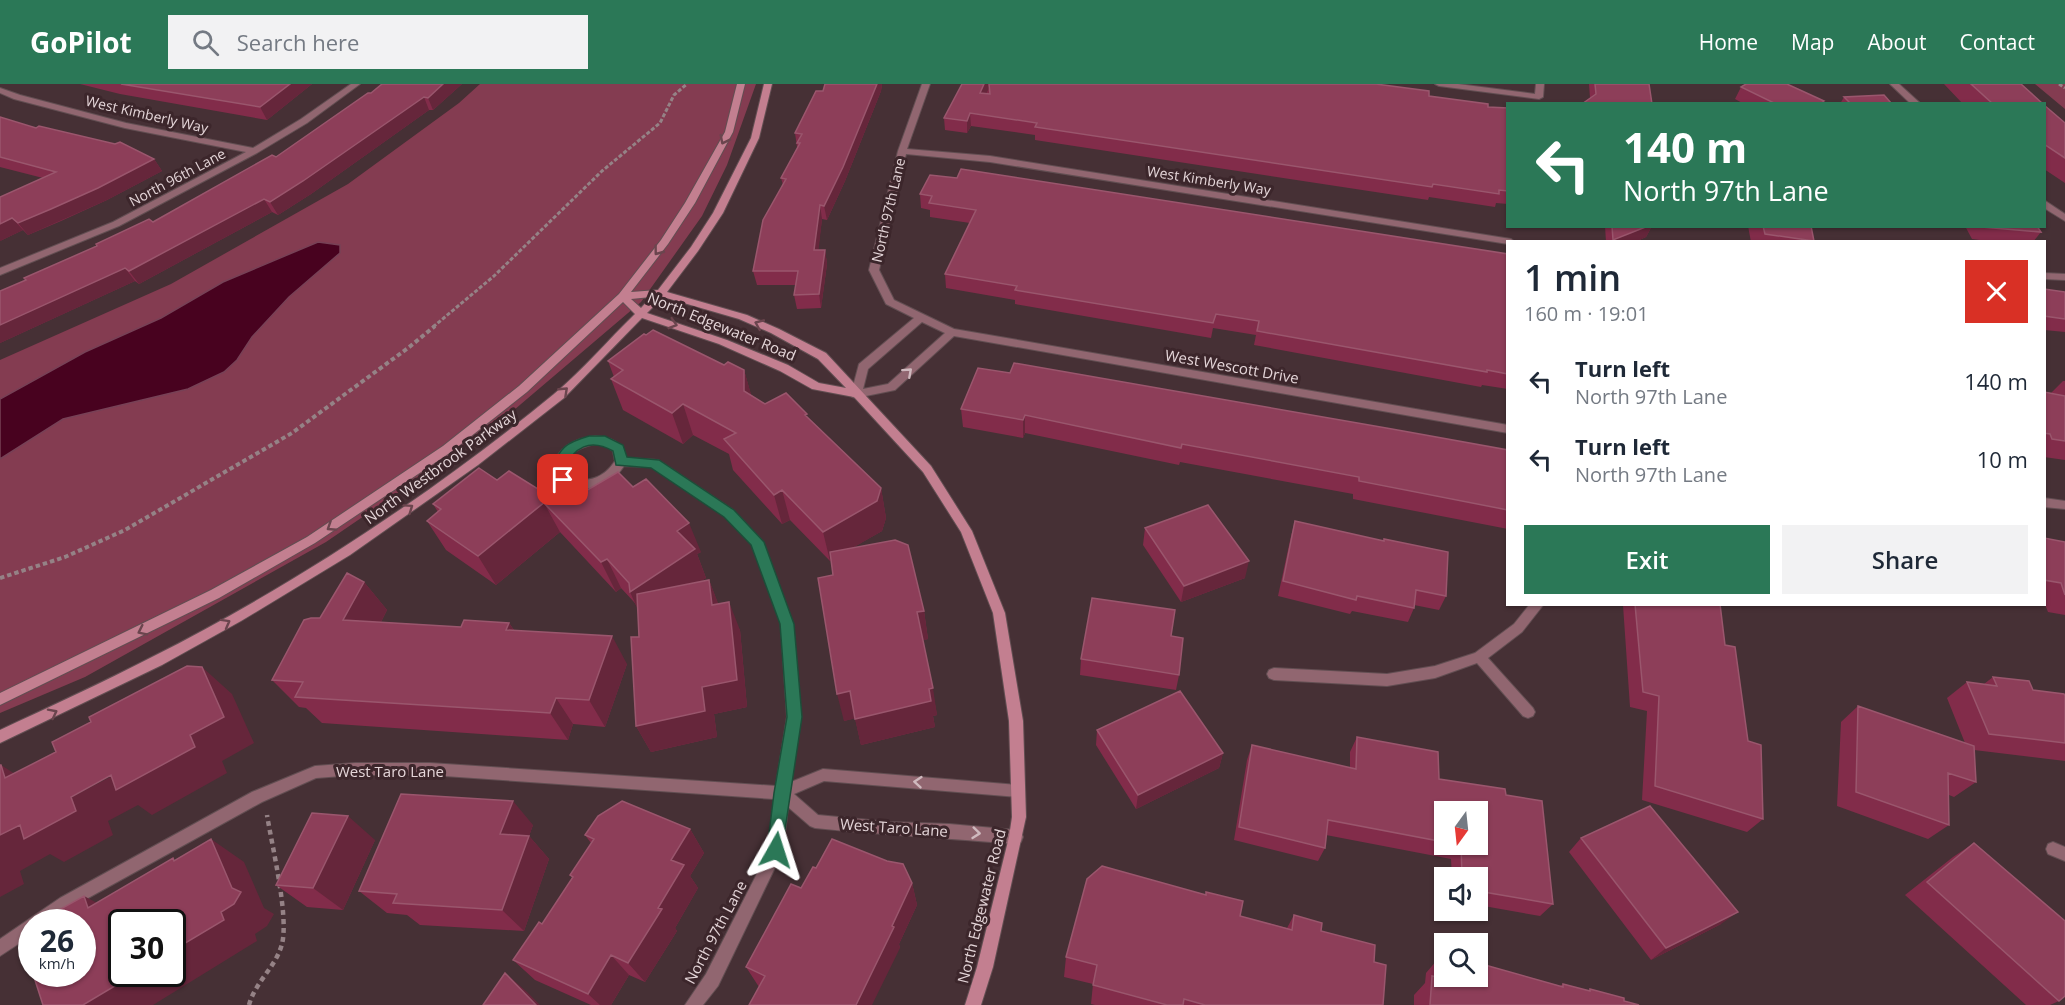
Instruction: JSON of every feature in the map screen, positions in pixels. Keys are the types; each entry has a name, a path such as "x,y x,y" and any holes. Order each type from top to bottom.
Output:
{"street":[{"name":"North 96th Lane","path":"0,272 116,224 254,152 304,121 356,84"},
{"name":"North Westbrook Parkway","path":"0,699 215,594 354,512 447,449 523,389 570,348 623,296 665,242 690,203 729,132 741,84"},
{"name":"North Westbrook Parkway","path":"0,738 157,661 237,617 346,552 474,462 560,395 661,293 700,240 718,213 754,138 768,84"},
{"name":"North 97th Lane","path":"926,84 902,151 874,270 890,302 952,332"},
{"path":"1439,84 1539,97 1540,84"},
{"path":"1894,84 1915,102"},
{"name":"West Kimberly Way","path":"0,90 17,97 125,124 254,152"},
{"name":"West Kimberly Way","path":"902,151 990,159 1506,241"},
{"path":"2046,204 2065,218"},
{"path":"2046,276 2065,277"},
{"name":"North Edgewater Road","path":"623,296 661,293 742,318 775,331 822,356 927,469 966,531 999,613 1016,721 1018,791 1016,837 985,967 973,1005"},
{"name":"North Edgewater Road","path":"623,296 641,314 723,342 784,368 816,386 856,394"},
{"path":"921,318 863,367 856,394 891,387 952,332"},
{"name":"West Wescott Drive","path":"952,332 1506,429"},
{"path":"594,440 613,443 621,454 621,462 607,478 589,485 578,485 563,480 558,469 565,453 573,446 594,440"},
{"name":"North 97th Lane","path":"621,462 654,463 729,513 757,542 787,624 794,717 776,850 712,980 693,1005"},
{"path":"2046,502 2065,505"},
{"path":"1274,674 1387,680 1435,672 1479,657 1518,628 1536,606"},
{"path":"1479,657 1528,712"},
{"name":"West Taro Lane","path":"56,909 264,794 315,772 355,769 430,769 782,793 823,775 1018,791"},
{"name":"West Taro Lane","path":"782,793 815,821 890,829 1016,837"},
{"path":"0,948 18,936"}],"path":[{"path":"0,578 65,557 125,530 292,433 408,348 494,276 602,171 660,123 674,95 687,84"},
{"path":"2059,84 2065,88"},
{"path":"249,1005 250,996 259,978 282,945 282,914 264,794"}],"shaded area":[{"path":"480,84 756,84 727,165 702,216 641,302 514,410 459,451 326,542 85,677 0,713 0,360 171,284 348,184 459,103"},
{"path":"2035,84 2065,84 2065,109"},
{"path":"318,242 340,245 340,253 289,297 252,337 237,360 224,372 188,389 63,419 0,459 0,399 85,352 161,318 223,282"}],"building":[{"path":"121,84 290,84 260,107"},
{"path":"382,84 443,84 428,98 424,97 270,202 264,199 129,271 125,268 0,325 0,291 149,219 153,222 272,155 276,157"},
{"path":"825,84 877,84 843,167 824,206 820,205 814,250 825,250 819,294 794,295 798,271 753,271 763,220 786,179 781,178 800,143 797,143 802,134 795,133 816,91 823,91"},
{"path":"962,84 984,84 980,93 990,94 989,84 1376,84 1429,91 1429,96 1488,104 1488,107 1506,108 1506,191 1499,190 1499,194 1433,184 1432,187 1035,127 1037,123 970,113 967,121 944,118"},
{"path":"1595,84 1649,84 1652,102 1585,102 1596,94"},
{"path":"1746,84 1787,84 1824,101 1772,102 1741,87"},
{"path":"1971,84 2021,84 2041,102 1991,102"},
{"path":"1884,95 1890,102 1849,102 1844,97"},
{"path":"2046,107 2065,123 2065,158 2046,145"},
{"path":"0,117 36,128 39,126 115,144 120,142 154,159 98,188 18,223 12,218 0,224 0,197 56,172 0,157"},
{"path":"961,169 1506,254 1506,374 1257,331 1259,321 1216,314 1213,323 1015,290 1017,286 945,274 976,210 929,203 932,196 920,194 930,175 957,178"},
{"path":"1612,228 1643,228 1613,240"},
{"path":"1764,228 1811,228 1814,240 1807,240 1765,234"},
{"path":"1994,228 2038,228 2041,232"},
{"path":"2046,289 2065,292 2065,319 2046,316"},
{"path":"653,330 724,365 728,362 744,370 744,391 765,404 786,393 807,414 805,415 881,488 877,501 823,532 782,490 774,495 724,439 736,433 683,404 672,413 611,379 623,370 608,361 644,334"},
{"path":"1014,363 1506,450 1506,510 1359,481 1359,477 1182,444 1181,448 1025,415 1023,420 961,409 978,368 1010,373"},
{"path":"2046,392 2065,396 2065,441 2052,439 2050,434 2046,433"},
{"path":"479,468 497,480 509,471 551,497 478,556 427,521 441,509 433,504"},
{"path":"618,472 633,487 646,479 689,523 677,531 695,549 630,592 629,583 607,559 601,562 544,503 572,499"},
{"path":"1208,505 1249,561 1184,586 1145,528"},
{"path":"1295,521 1384,541 1384,539 1448,552 1446,596 1416,590 1414,608 1357,596 1356,600 1283,581"},
{"path":"2046,538 2065,542 2065,595 2061,583 2046,580"},
{"path":"895,540 908,545 924,611 917,612 933,688 929,689 931,701 855,719 850,691 837,694 818,578 833,575 830,552"},
{"path":"347,573 364,582 343,620 461,627 464,620 509,623 506,630 612,636 589,700 556,698 550,713 295,697 303,682 272,680 304,620 320,618"},
{"path":"709,580 712,605 729,602 737,680 702,687 705,711 636,726 631,637 639,637 637,594"},
{"path":"1092,598 1175,610 1171,636 1183,638 1179,675 1081,659"},
{"path":"1635,606 1720,606 1725,645 1735,647 1748,741 1761,745 1763,819 1655,786 1659,696 1643,692"},
{"path":"187,666 202,667 224,717 190,735 195,747 116,790 111,775 71,797 76,811 24,839 20,825 0,835 0,765 5,778 56,752 52,742 91,722 89,717"},
{"path":"1993,677 2029,681 2033,690 2064,694 2065,743 1989,734 1967,682 1997,686"},
{"path":"1180,691 1223,753 1138,795 1097,730"},
{"path":"1858,706 1974,746 1976,782 1948,773 1949,825 1856,792"},
{"path":"1357,737 1438,752 1439,779 1505,789 1506,795 1542,801 1553,904 1488,893 1488,867 1462,867 1461,855 1488,855 1488,801 1434,801 1434,840 1328,820 1325,848 1239,827 1252,745 1356,769"},
{"path":"401,794 513,801 500,834 529,836 502,910 393,903 397,894 359,891"},
{"path":"622,801 690,829 671,860 684,865 658,908 662,909 628,963 611,955 588,994 513,960 539,922 542,924 573,877 570,875 594,839 585,835 598,816"},
{"path":"1650,806 1738,912 1666,948 1581,838"},
{"path":"312,813 348,816 313,888 276,885"},
{"path":"211,839 232,888 241,892 234,904 221,912 224,920 186,943 186,909 108,909 108,987 113,987 83,1005 43,1005 37,987 96,987 96,909 61,909 84,896 88,908 173,858 174,861"},
{"path":"832,839 887,861 903,864 912,883 892,926 894,927 856,1005 749,1005 765,976 746,967 791,884 801,888 813,867 816,868"},
{"path":"1974,843 2065,921 2065,996 2059,1001 1927,882"},
{"path":"1102,866 1206,895 1206,892 1243,901 1240,916 1292,930 1294,915 1322,923 1321,931 1375,945 1374,962 1386,965 1383,1005 1205,1005 1184,999 1183,1005 1167,1005 1093,985 1097,965 1066,957 1087,879"},
{"path":"1488,966 1563,987 1563,984 1590,991 1590,989 1624,998 1624,1001 1639,1005 1430,1005 1432,976 1434,976 1434,987 1488,987"},
{"path":"505,973 536,1005 483,1005"}],"route":[{"path":"563,480 558,464 565,453 573,446 589,440 605,440 613,443 619,449 621,462 654,463 729,513 757,542 787,624 794,717 776,850"}]}
